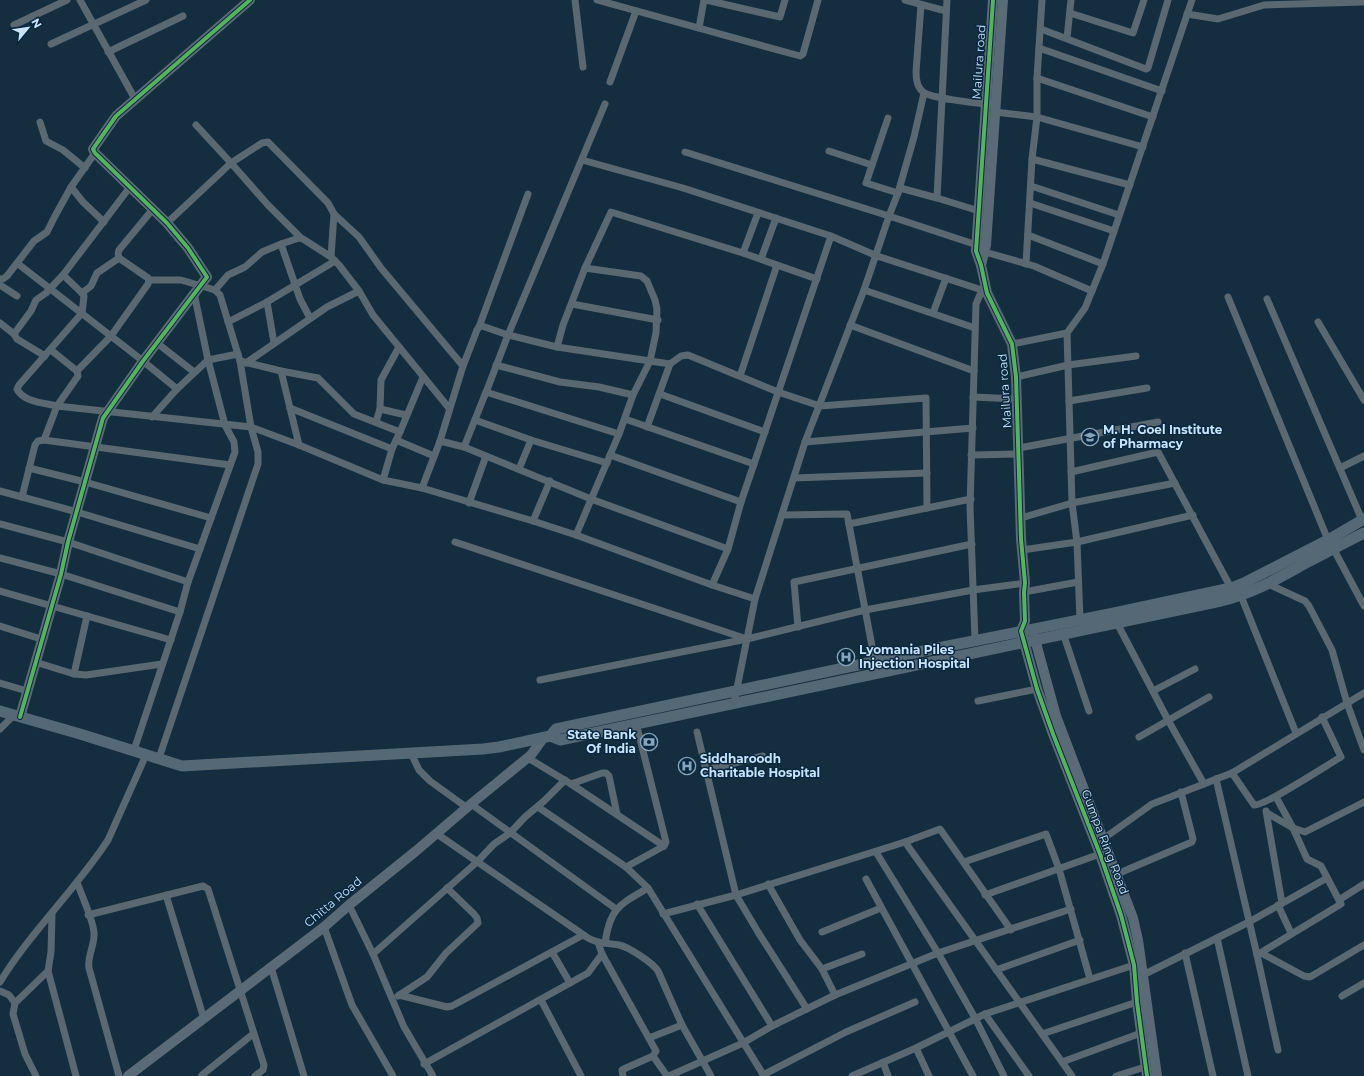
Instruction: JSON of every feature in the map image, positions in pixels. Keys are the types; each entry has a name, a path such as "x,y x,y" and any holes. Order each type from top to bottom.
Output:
{"main road":[{"path":"0,711 134,750 182,766 494,748 547,736 556,730 976,640 1027,632 1063,633 1241,596 1268,584 1331,544 1363,519"},
{"path":"547,736 560,740 734,703 1027,632 1231,588 1331,544 1364,534"}],"street":[{"path":"14,26 67,0"},
{"path":"80,0 135,99"},
{"path":"51,44 146,0"},
{"path":"0,729 17,716 27,691 61,574 68,542 102,421 106,412 207,277 188,248 167,223 93,151 94,147 112,120 250,0"},
{"path":"576,0 583,67"},
{"path":"597,0 802,56 818,0"},
{"path":"699,28 705,0 780,17 785,0"},
{"path":"905,0 946,11"},
{"path":"937,198 947,0"},
{"name":"Mailura road","path":"982,249 979,211 993,0"},
{"name":"Mailura road","path":"1002,0 995,112 981,265 984,290 1012,344 1018,399 1022,550 1027,632"},
{"path":"1026,264 1032,159 1037,117 1037,78 1042,0"},
{"path":"1068,38 1071,0"},
{"path":"1070,14 1132,33 1134,32 1144,0"},
{"path":"1041,29 1147,68 1168,0"},
{"path":"1080,620 1077,542 1072,503 1067,333 1085,308 1103,264 1192,0"},
{"path":"1187,14 1218,19 1264,5 1364,2"},
{"path":"734,703 755,598 805,442 877,256 889,216 899,190 914,137 924,93 917,81 916,72 921,5"},
{"path":"610,82 636,11"},
{"path":"108,52 183,16"},
{"path":"1039,48 1162,91"},
{"path":"1037,78 1153,117"},
{"path":"924,93 942,98 986,104"},
{"path":"464,447 496,365 605,104"},
{"path":"995,112 1037,117 1143,147"},
{"path":"888,118 866,183 937,198 979,211"},
{"path":"40,122 46,141 63,150 85,168"},
{"path":"196,125 232,163 268,206 301,238 333,259 359,291 373,315 449,408"},
{"path":"167,223 232,163 262,142 268,142 328,203 334,214 359,237 381,268 463,366"},
{"path":"830,151 872,165"},
{"path":"685,152 889,216 1026,264 1092,291"},
{"path":"17,296 1,281 7,276 34,241 48,232 71,187 95,153"},
{"path":"1032,159 1130,185"},
{"path":"582,160 683,188 776,218 831,236 877,256 984,290 976,304 971,455 973,590 976,640"},
{"path":"1031,186 1119,215"},
{"path":"71,187 83,202 104,222"},
{"path":"14,334 31,311 36,300 46,293 63,275 130,187"},
{"path":"422,488 440,441 463,366 528,194"},
{"path":"1030,203 1114,231"},
{"path":"153,209 119,250 119,258 149,280 181,280 197,290 215,290 220,295 238,354 243,362 251,427 258,452 258,464 159,758"},
{"path":"558,347 563,325 585,268 611,212 743,253 817,279"},
{"path":"743,253 758,213"},
{"path":"333,259 334,214"},
{"path":"761,259 776,218"},
{"path":"1028,235 1103,264"},
{"path":"712,584 728,549 740,502 831,236"},
{"path":"215,290 228,275 245,267 262,252 301,238"},
{"path":"281,244 300,299 310,318"},
{"path":"82,293 91,286 97,274 119,258"},
{"path":"228,322 267,302 333,259"},
{"path":"17,262 143,361 176,390"},
{"path":"740,376 777,265"},
{"path":"576,535 634,395 650,361 658,320 655,300 647,281 644,278 641,276 585,268"},
{"path":"63,275 84,296 82,313 19,385 17,389 19,393 32,400 57,406 251,427 383,480 422,488 532,521 755,598"},
{"path":"933,313 946,278"},
{"path":"44,440 57,406 78,376 77,371 110,336 148,284 149,280"},
{"path":"134,750 180,612 188,582 235,448 234,442 224,425 208,360 197,290"},
{"path":"864,290 975,328"},
{"path":"243,362 327,307 359,291"},
{"path":"1228,297 1331,544 1364,606"},
{"path":"1267,299 1363,519"},
{"path":"267,302 274,343"},
{"path":"572,304 658,320"},
{"path":"1318,322 1364,400"},
{"path":"0,323 14,334 17,339 48,353 77,371"},
{"path":"850,325 974,371"},
{"path":"479,327 482,326 508,336 558,347 670,364"},
{"path":"1012,344 1067,333"},
{"path":"157,342 194,372"},
{"path":"376,422 380,409 381,380 399,347"},
{"path":"152,417 176,390 208,360 238,354"},
{"path":"647,427 670,364 683,355 688,355 778,392 820,406 926,398 927,508"},
{"path":"1016,377 1068,365 1136,356"},
{"path":"243,362 318,378 354,414 400,432"},
{"path":"496,365 560,382 599,387 634,395"},
{"path":"281,371 299,445"},
{"path":"383,480 392,449 423,377"},
{"path":"1069,401 1147,388"},
{"path":"485,395 486,392 619,434"},
{"path":"660,394 765,432"},
{"path":"973,397 1018,399"},
{"path":"290,408 392,449"},
{"path":"380,409 406,416"},
{"path":"625,419 754,464"},
{"path":"475,420 531,440 606,463"},
{"path":"971,455 1019,451 1070,438 1158,422"},
{"path":"805,442 972,428"},
{"path":"22,497 35,445 38,441 44,440 230,465"},
{"path":"396,440 434,456"},
{"path":"519,469 531,440"},
{"path":"440,441 464,447 591,499 728,549"},
{"path":"1071,472 1158,452 1231,588"},
{"path":"469,503 486,456"},
{"path":"610,456 740,502"},
{"path":"1340,468 1364,456"},
{"path":"29,468 85,482 211,518"},
{"path":"794,478 927,473"},
{"path":"532,521 550,481"},
{"path":"1021,518 1072,503 1175,483"},
{"path":"0,491 77,512 200,549"},
{"path":"849,524 971,500"},
{"path":"782,515 847,514 875,662"},
{"path":"1022,550 1077,542 1193,515"},
{"path":"0,524 68,542 188,582"},
{"path":"455,542 747,639"},
{"path":"798,627 794,582 972,544"},
{"path":"0,558 61,574 180,612"},
{"path":"540,680 747,639 865,610 973,590 1024,588 1078,582"},
{"path":"1268,584 1305,601 1309,606 1332,650 1364,750"},
{"path":"0,591 171,640"},
{"path":"1241,596 1296,733"},
{"path":"74,674 87,616"},
{"path":"1117,622 1168,720 1204,784"},
{"path":"0,626 41,639"},
{"name":"Gumpa Ring Road","path":"1027,632 1037,689 1100,854 1121,915 1134,965 1146,1071"},
{"name":"Gumpa Ring Road","path":"1027,632 1056,716 1117,874 1136,929 1144,975 1157,1076"},
{"path":"1063,633 1089,711"},
{"path":"35,662 74,674 86,675 162,664"},
{"path":"1153,691 1195,669"},
{"path":"0,683 27,691"},
{"path":"978,701 1037,689"},
{"path":"1103,839 1146,807 1232,773 1322,717 1364,693"},
{"path":"1139,737 1209,697"},
{"path":"1232,773 1251,804 1256,806 1276,797 1341,757 1322,717"},
{"path":"626,867 666,844 636,724"},
{"path":"697,732 736,895 807,1008"},
{"name":"Chitta Road","path":"128,1076 324,927 349,904 437,834 469,805 534,753 547,736"},
{"path":"411,753 419,770 430,781 510,833 616,909"},
{"path":"0,982 18,954 52,914 108,840 146,755"},
{"path":"706,770 763,756"},
{"path":"528,758 568,782 664,846"},
{"path":"373,954 477,862 494,844 510,833 525,817 568,782 606,773 609,776 616,814"},
{"path":"1216,779 1259,954 1278,1050"},
{"path":"1117,874 1192,842 1193,839 1181,792"},
{"path":"1259,954 1291,933 1341,904 1321,866 1308,859 1276,797"},
{"path":"1267,813 1293,828 1306,832 1364,802"},
{"path":"1263,804 1267,813 1280,904 1291,933"},
{"path":"538,807 626,867 648,888 764,1076 846,1032 915,1002"},
{"path":"663,914 736,895 876,852 940,829 1011,930"},
{"path":"964,862 1045,833 1059,868 1090,979"},
{"path":"437,834 584,935 601,943 625,947 656,968 682,1025 711,1076"},
{"path":"905,842 1072,1076"},
{"path":"876,852 938,953 975,1018 1004,1076"},
{"path":"985,895 1100,854"},
{"path":"1144,975 1185,953 1250,922 1327,878"},
{"path":"866,880 973,1076"},
{"path":"77,882 94,933 89,964 119,1076"},
{"path":"768,884 800,940 822,969 835,995"},
{"path":"1339,900 1364,884"},
{"path":"88,915 203,886 208,889 264,1065 263,1070 255,1076"},
{"path":"393,1000 427,977 446,953 478,923 478,918 447,888"},
{"path":"623,1076 622,1070 653,1056 656,1051 602,954 601,943 616,909 627,900 648,888"},
{"path":"166,895 204,1019"},
{"path":"349,904 373,954 404,1027 424,1064 433,1076"},
{"path":"698,904 772,1026"},
{"path":"822,932 881,908"},
{"path":"653,1056 668,1076 743,1043 772,1026 835,995 938,953 1071,909"},
{"path":"52,914 51,952 48,971 76,1076"},
{"path":"324,927 352,1004 393,1076"},
{"path":"399,996 447,1007 452,1006 584,935"},
{"path":"1217,938 1248,1076"},
{"path":"996,970 1080,940"},
{"path":"1259,954 1304,976 1310,977 1364,945"},
{"path":"552,952 570,983"},
{"path":"1185,953 1213,1076"},
{"path":"424,1064 588,973 602,954"},
{"path":"822,969 862,954"},
{"path":"852,1076 916,1048 985,1014 1134,965"},
{"path":"271,967 304,1076"},
{"path":"36,1076 25,1054 13,1014 15,1003 48,971"},
{"path":"1342,996 1364,983"},
{"path":"0,991 9,995 15,1003"},
{"path":"541,1000 581,1076"},
{"path":"1042,1034 1137,1002"},
{"path":"985,1014 1029,1076"},
{"path":"649,1038 682,1025"},
{"path":"1062,1062 1141,1033"},
{"path":"202,1075 254,1034"},
{"path":"916,1048 929,1076"},
{"path":"882,1062 888,1076"},
{"path":"1116,1076 1146,1071"}],"cycle path":[{"path":"20,717 61,574 68,542 103,418 143,361 207,277 188,248 167,223 95,153 93,149 116,116 250,0"},
{"path":"993,0 976,251 981,265 987,293 1012,344 1016,377 1021,539 1025,583 1025,621 1021,631 1037,689 1100,854 1121,915 1134,965 1137,1002 1147,1076"}],"place":[{"name":"M. H. Goel Institute of Pharmacy","path":"1090,437"},
{"name":"Lyomania Piles Injection Hospital","path":"846,657"},
{"name":"State Bank Of India","path":"649,742"},
{"name":"Siddharoodh Charitable Hospital","path":"687,766"}]}
